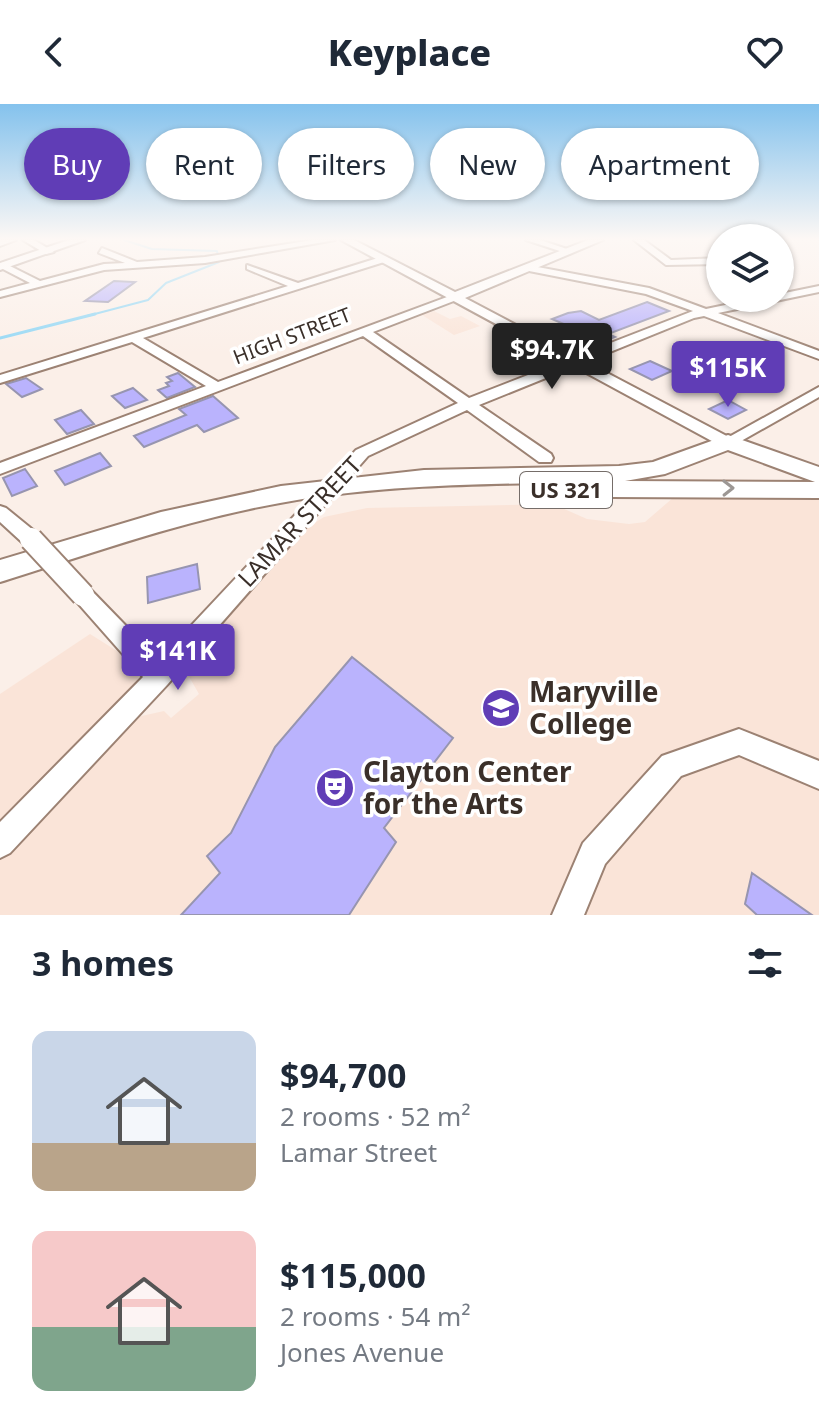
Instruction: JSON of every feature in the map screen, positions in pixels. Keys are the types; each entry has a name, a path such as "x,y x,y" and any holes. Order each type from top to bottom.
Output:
{"highway":[{"path":"604,489 689,473 716,458 728,442 819,475"},
{"name":"US 321","path":"0,587 171,534 321,495 424,478 619,474 657,469 728,442"},
{"name":"US 321","path":"0,571 161,521 242,501 321,495 604,489 819,490"}],"main road":[{"path":"417,278 728,442"},
{"name":"HIGH STREET","path":"455,297 503,278"}],"street":[{"path":"26,278 37,283"},
{"path":"0,294 51,278"},
{"path":"277,278 298,286"},
{"path":"0,379 324,278"},
{"path":"579,278 649,291 819,355"},
{"name":"LAMAR STREET","path":"794,294 819,289"},
{"name":"HIGH STREET","path":"0,469 455,297"},
{"name":"LAMAR STREET","path":"0,843 159,677 362,453 468,404 691,315 710,312"},
{"path":"362,330 545,458"},
{"path":"132,337 216,386"},
{"path":"728,442 819,391"},
{"path":"0,512 31,539 159,677"},
{"path":"568,915 594,854 672,766 739,742 819,775"}],"shaded area":[{"path":"434,311 450,319 461,316 480,326 454,335 422,315"},
{"name":"Maryville College","path":"674,497 819,500 819,915 0,915 0,694 90,634 117,651 139,676 132,692 120,705 137,717 164,711 171,718 199,694 187,673 190,652 308,527 324,517 367,508 553,504 587,519 629,524 645,522"}],"building":[{"path":"114,281 135,282 108,302 85,301"},
{"path":"647,302 669,311 608,334 615,337 599,343 594,341 578,347 547,332 566,325 552,319 568,313 581,311 599,320"},
{"path":"650,361 672,371 652,380 630,369"},
{"path":"178,373 195,387 167,398 158,390 169,386 166,383 172,381 167,377"},
{"path":"26,378 42,389 22,397 6,384"},
{"path":"133,388 147,400 125,408 112,396"},
{"path":"213,396 238,418 204,432 197,425 144,447 134,436 186,415 179,409"},
{"path":"728,400 746,410 728,419 709,409"},
{"path":"81,410 94,424 67,434 55,420"},
{"path":"100,453 111,466 65,485 55,471"},
{"path":"25,469 37,486 12,496 3,478"},
{"path":"197,564 200,589 148,603 147,577"},
{"name":"Clayton Center for the Arts","path":"352,657 453,738 384,828 396,842 349,915 181,915 220,873 207,856 231,833 275,747"},
{"path":"752,873 812,915 757,915 745,904"}],"waterway":[{"path":"87,316 148,300 166,283 179,278"},
{"path":"0,338 95,314"}],"place":[{"name":"Maryville College","path":"501,708"},
{"name":"Clayton Center for the Arts","path":"335,788"}]}
